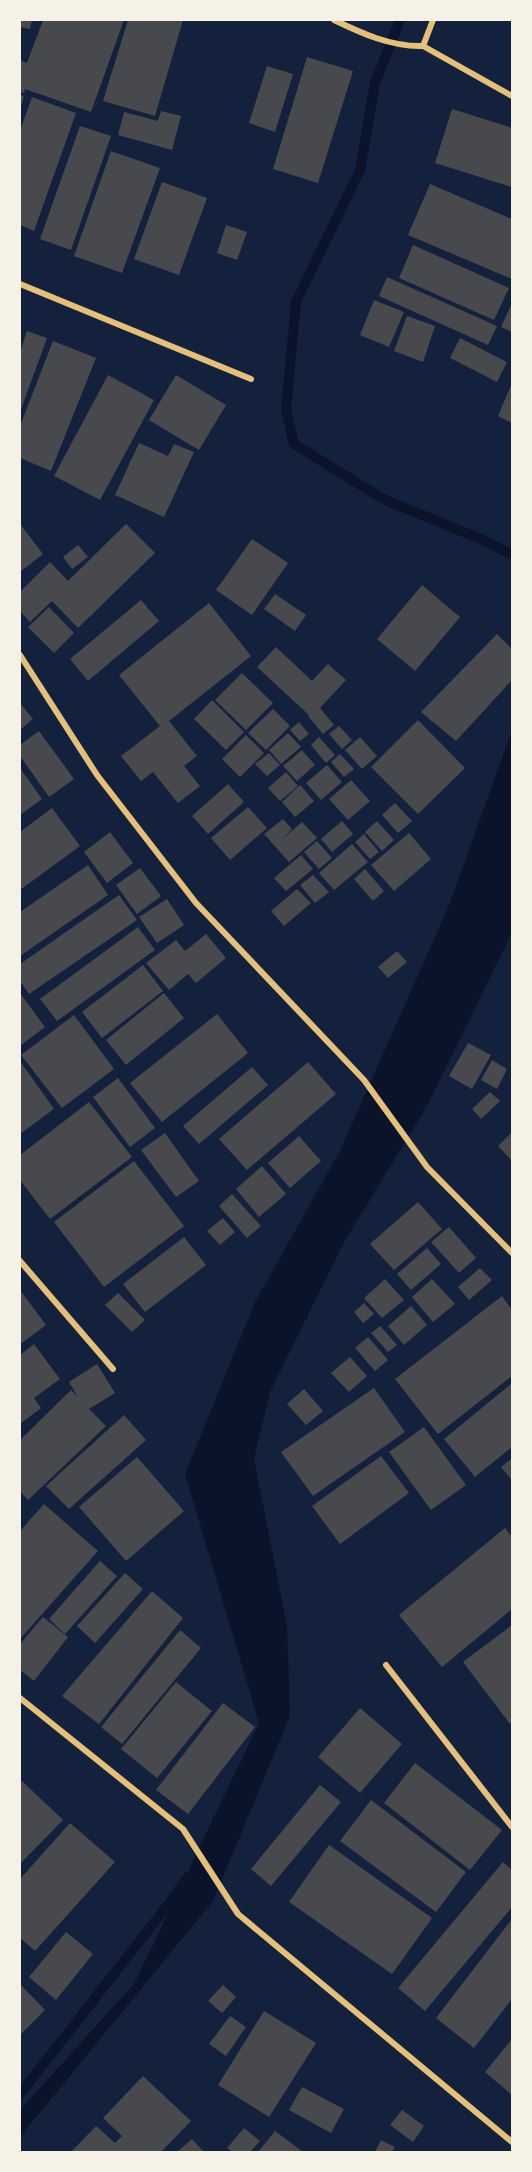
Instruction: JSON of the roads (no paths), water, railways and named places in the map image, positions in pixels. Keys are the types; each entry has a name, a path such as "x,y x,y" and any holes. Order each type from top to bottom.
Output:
{"street":[{"path":"334,20 368,36 411,46 423,46 513,96"},
{"path":"423,46 433,20"},
{"path":"20,284 251,379"},
{"path":"20,655 97,775 196,903 364,1080 428,1167 513,1253"},
{"path":"20,1261 113,1369"},
{"path":"386,1665 513,1827"},
{"path":"20,1698 183,1828 238,1914 513,2142"}],"water":[{"path":"512,730 512,933 427,1106 343,1244 270,1392 254,1459 287,1626 290,1716 213,1901 20,2137 20,2110 134,1984 259,1723 185,1474 255,1302 340,1151 448,908"}],"waterway":[{"path":"400,20 375,83 360,170 296,302 286,410 294,444 385,500 481,539 512,555"},
{"path":"20,2094 188,1877"}]}
